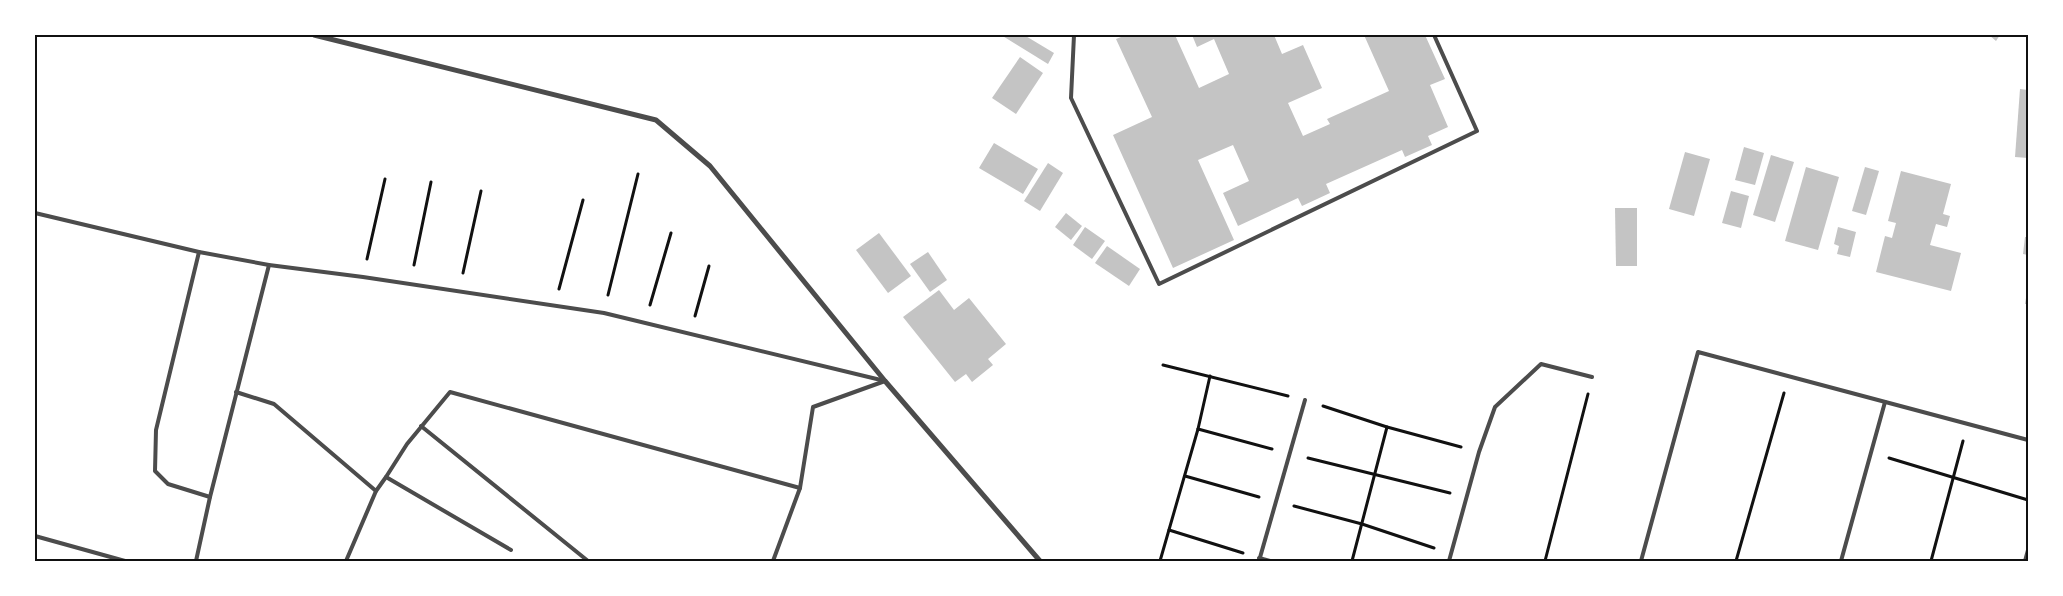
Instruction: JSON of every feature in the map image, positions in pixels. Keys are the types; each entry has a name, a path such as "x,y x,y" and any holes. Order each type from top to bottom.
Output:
{"street":[{"path":"314,35 656,120 710,166 885,381 1040,561"}],"lane":[{"path":"1074,35 1071,98 1160,284 1477,131 1434,35"},
{"path":"35,213 199,252 269,266 363,277 604,313 885,381"},
{"path":"199,252 156,430 155,471 168,484 210,497"},
{"path":"196,561 210,497 269,266"},
{"path":"1641,561 1698,352 2028,440"},
{"path":"1448,561 1479,452 1495,408 1541,364 1592,377"},
{"path":"774,561 800,488 813,407 885,381"},
{"path":"236,392 274,404 376,491"},
{"path":"346,561 376,491 421,426 450,392 800,488"},
{"path":"1270,561 1259,560 1305,400"},
{"path":"1841,561 1886,402"},
{"path":"421,426 588,561"},
{"path":"386,477 511,550"},
{"path":"35,536 125,561"},
{"path":"2025,561 2028,550"}],"path":[{"path":"604,313 638,174"},
{"path":"363,277 386,179"},
{"path":"410,284 431,182"},
{"path":"459,291 480,191"},
{"path":"554,306 583,200"},
{"path":"645,323 671,233"},
{"path":"690,334 709,266"},
{"path":"1163,365 1305,400 1387,427 1479,452"},
{"path":"1160,561 1198,429 1210,376"},
{"path":"1545,561 1592,377"},
{"path":"1736,561 1784,392"},
{"path":"1931,561 1968,424"},
{"path":"1352,561 1387,427"},
{"path":"1198,429 1289,454 1466,497"},
{"path":"1871,453 2028,500"},
{"path":"1184,476 1362,524 1451,554"},
{"path":"1169,530 1259,560"}],"building":[{"path":"1001,35 1024,35 1054,53 1048,64"},
{"path":"1126,35 1175,35 1199,88 1229,74 1214,39 1197,47 1192,35 1274,35 1282,54 1303,45 1322,88 1288,103 1303,136 1330,124 1327,119 1389,91 1364,35 1425,35 1445,79 1430,85 1448,127 1428,136 1432,145 1405,157 1402,150 1326,184 1330,193 1302,206 1298,198 1238,226 1223,193 1249,181 1233,145 1198,160 1234,240 1173,268 1113,135 1152,117 1116,39"},
{"path":"1989,35 2000,35 1996,41"},
{"path":"1020,57 1043,73 1016,114 992,98"},
{"path":"2020,89 2028,90 2028,158 2015,157"},
{"path":"994,143 1038,169 1023,194 979,168"},
{"path":"1744,147 1764,153 1755,185 1735,180"},
{"path":"1685,152 1710,159 1694,216 1669,209"},
{"path":"1771,155 1794,162 1775,222 1753,215"},
{"path":"1048,163 1063,173 1040,211 1024,201"},
{"path":"1806,167 1839,177 1818,250 1785,241"},
{"path":"1865,167 1879,171 1866,215 1852,211"},
{"path":"1901,171 1951,184 1943,214 1950,216 1947,227 1936,224 1930,245 1961,253 1951,291 1876,272 1885,236 1892,238 1896,223 1888,221"},
{"path":"1731,191 1749,196 1741,228 1722,223"},
{"path":"1615,208 1637,208 1637,266 1616,266"},
{"path":"1066,213 1082,226 1071,240 1055,227"},
{"path":"1085,227 1105,241 1092,259 1073,245"},
{"path":"1838,227 1856,232 1850,257 1837,254 1839,246 1834,244"},
{"path":"879,233 911,276 888,293 856,250"},
{"path":"2025,237 2028,237 2028,255 2023,254"},
{"path":"1107,246 1140,269 1129,286 1095,263"},
{"path":"928,252 947,280 930,292 910,264"},
{"path":"939,290 954,310 969,298 1006,344 988,359 993,365 972,382 966,374 955,382 903,317"},
{"path":"2027,292 2028,304 2025,304"}]}
